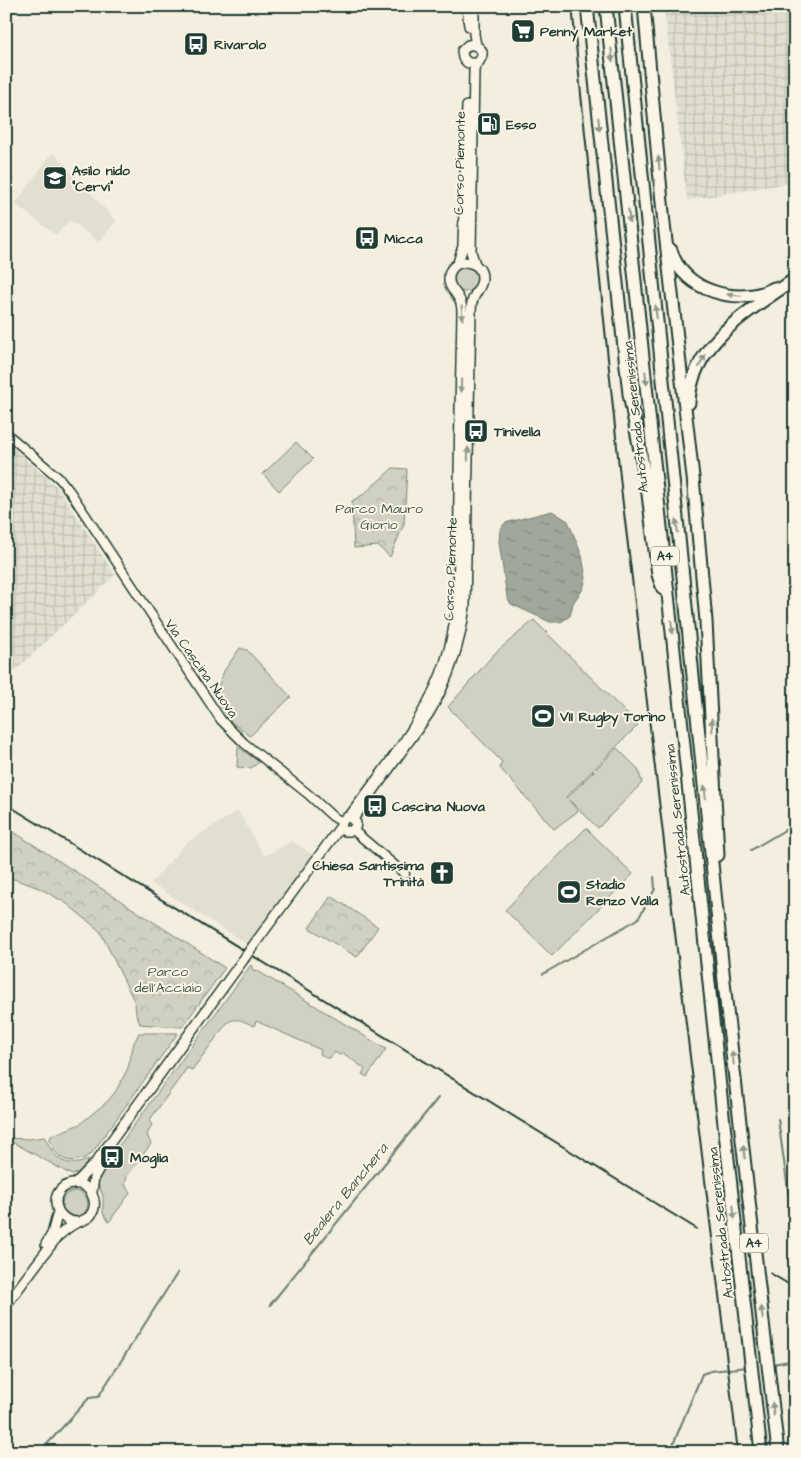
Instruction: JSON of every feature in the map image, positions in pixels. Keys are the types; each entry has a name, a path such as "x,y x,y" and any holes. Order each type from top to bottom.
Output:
{"highway":[{"path":"587,6 629,394 647,486 658,575 670,607"},
{"name":"Autostrada Serenissima","path":"606,6 722,1106 761,1452"},
{"name":"A4","path":"625,6 726,1001 778,1452"},
{"path":"644,6 664,224 694,477"},
{"path":"664,224 674,258 695,282 714,292 747,296 765,293 795,274"},
{"path":"726,1001 706,621 689,397 695,375 703,357 714,342 731,326 795,278"}],"main road":[{"path":"467,6 472,45"},
{"path":"472,45 474,6"},
{"path":"472,45 480,48 481,53 480,58 472,63 464,60 462,53 463,49 472,45"},
{"name":"Corso Piemonte","path":"458,263 463,246 472,63"},
{"name":"Corso Piemonte","path":"472,63 474,70 471,252 475,264"},
{"path":"458,263 475,264 479,268 482,277 477,291 468,296 463,296 454,291 449,283 451,270 458,263"},
{"name":"Corso Piemonte","path":"347,824 390,762 426,705 445,663 452,636 458,588 462,312 459,298 454,291"},
{"name":"Corso Piemonte","path":"347,824 429,713 440,695 455,659 464,606 471,312 473,298 477,291"},
{"path":"6,1306 57,1237 67,1228 87,1218 93,1210 95,1201 92,1192 94,1177 100,1166 347,824"},
{"path":"6,1296 49,1239 58,1212 56,1199 60,1192 65,1187 75,1184 91,1169 246,962"},
{"path":"75,1184 92,1192"},
{"path":"58,1212 66,1220 77,1222"}],"street":[{"name":"Via Cascina Nuova","path":"6,432 66,486 187,671 227,727 332,816 347,824 406,874"}],"shaded area":[{"path":"664,6 795,6 795,182 687,200"},
{"name":"Asilo nido \"Cervi\"","path":"53,152 116,221 99,242 70,220 56,235 15,204"},
{"path":"6,441 58,488 115,575 6,682"},
{"path":"238,811 264,856 292,841 313,855 247,944 151,883 186,843"}],"green space":[{"path":"465,266 474,270 478,279 474,288 465,292 456,288 452,279 456,270"},
{"path":"296,442 313,459 279,491 263,474"},
{"name":"Parco Mauro Giorio","path":"393,468 407,469 404,524 390,557 378,546 354,548 352,501 364,494"},
{"name":"VII Rugby Torino","path":"534,620 638,725 566,797 617,748 638,769 642,783 598,828 569,800 578,811 554,829 500,768 502,762 448,707 494,654"},
{"path":"240,648 247,650 291,697 250,736 229,720 215,695 224,671"},
{"path":"238,747 259,762 251,768 237,767"},
{"name":"Parco dell'Acciaio","path":"6,827 225,968 182,1027 140,1024 136,1014 135,1003 100,931 66,903 39,888 6,878"},
{"name":"Stadio Renzo Valla","path":"586,828 633,874 552,956 505,910"},
{"path":"331,896 378,927 357,957 309,928"},
{"path":"251,965 254,972 256,970 386,1049 367,1077 362,1074 365,1069 343,1053 339,1055 335,1052 330,1058 326,1058 320,1054 321,1050 256,1021 254,1026 244,1021 230,1021 192,1070 187,1068 149,1121 152,1124 147,1135 151,1144 127,1176 125,1185 130,1193 109,1222 103,1213 103,1196 98,1184 102,1171"},
{"path":"139,1033 178,1033 92,1153 73,1161 61,1157 53,1147 50,1139 51,1136 80,1124 108,1101 116,1091 128,1068 134,1043"},
{"path":"44,1137 59,1159 68,1163 78,1163 88,1159 90,1161 84,1170 72,1175 6,1138 30,1139"},
{"path":"75,1191 84,1195 88,1204 84,1213 75,1217 66,1213 62,1204 66,1195"}],"water":[{"path":"552,511 568,521 582,556 586,578 583,589 573,603 570,616 561,622 550,622 511,604 507,597 499,542 500,530 505,523"}],"waterway":[{"name":"Bealera Banchera","path":"751,850 795,824"},
{"name":"Bealera Banchera","path":"543,974 638,919 655,889 654,877"},
{"name":"Bealera Banchera","path":"270,1305 438,1098"},
{"path":"778,1119 795,1239"},
{"name":"Bealera Banchera","path":"40,1452 89,1398 98,1397 178,1272"},
{"path":"773,1364 795,1360"},
{"path":"670,1452 702,1374 711,1371 748,1367"}],"railway":[{"path":"572,6 622,496 738,1452"},
{"path":"6,804 697,1229"},
{"path":"770,1273 795,1288"}],"place":[{"name":"Penny Market","path":"523,31"},
{"name":"Rivarolo","path":"196,44"},
{"name":"Esso","path":"489,124"},
{"name":"Asilo nido \"Cervi\"","path":"55,178"},
{"name":"Micca","path":"367,238"},
{"name":"Tinivella","path":"476,431"},
{"name":"VII Rugby Torino","path":"543,716"},
{"name":"Cascina Nuova","path":"375,806"},
{"name":"Chiesa Santissima Trinità","path":"442,873"},
{"name":"Stadio Renzo Valla","path":"569,892"},
{"name":"Moglia","path":"112,1157"}]}
